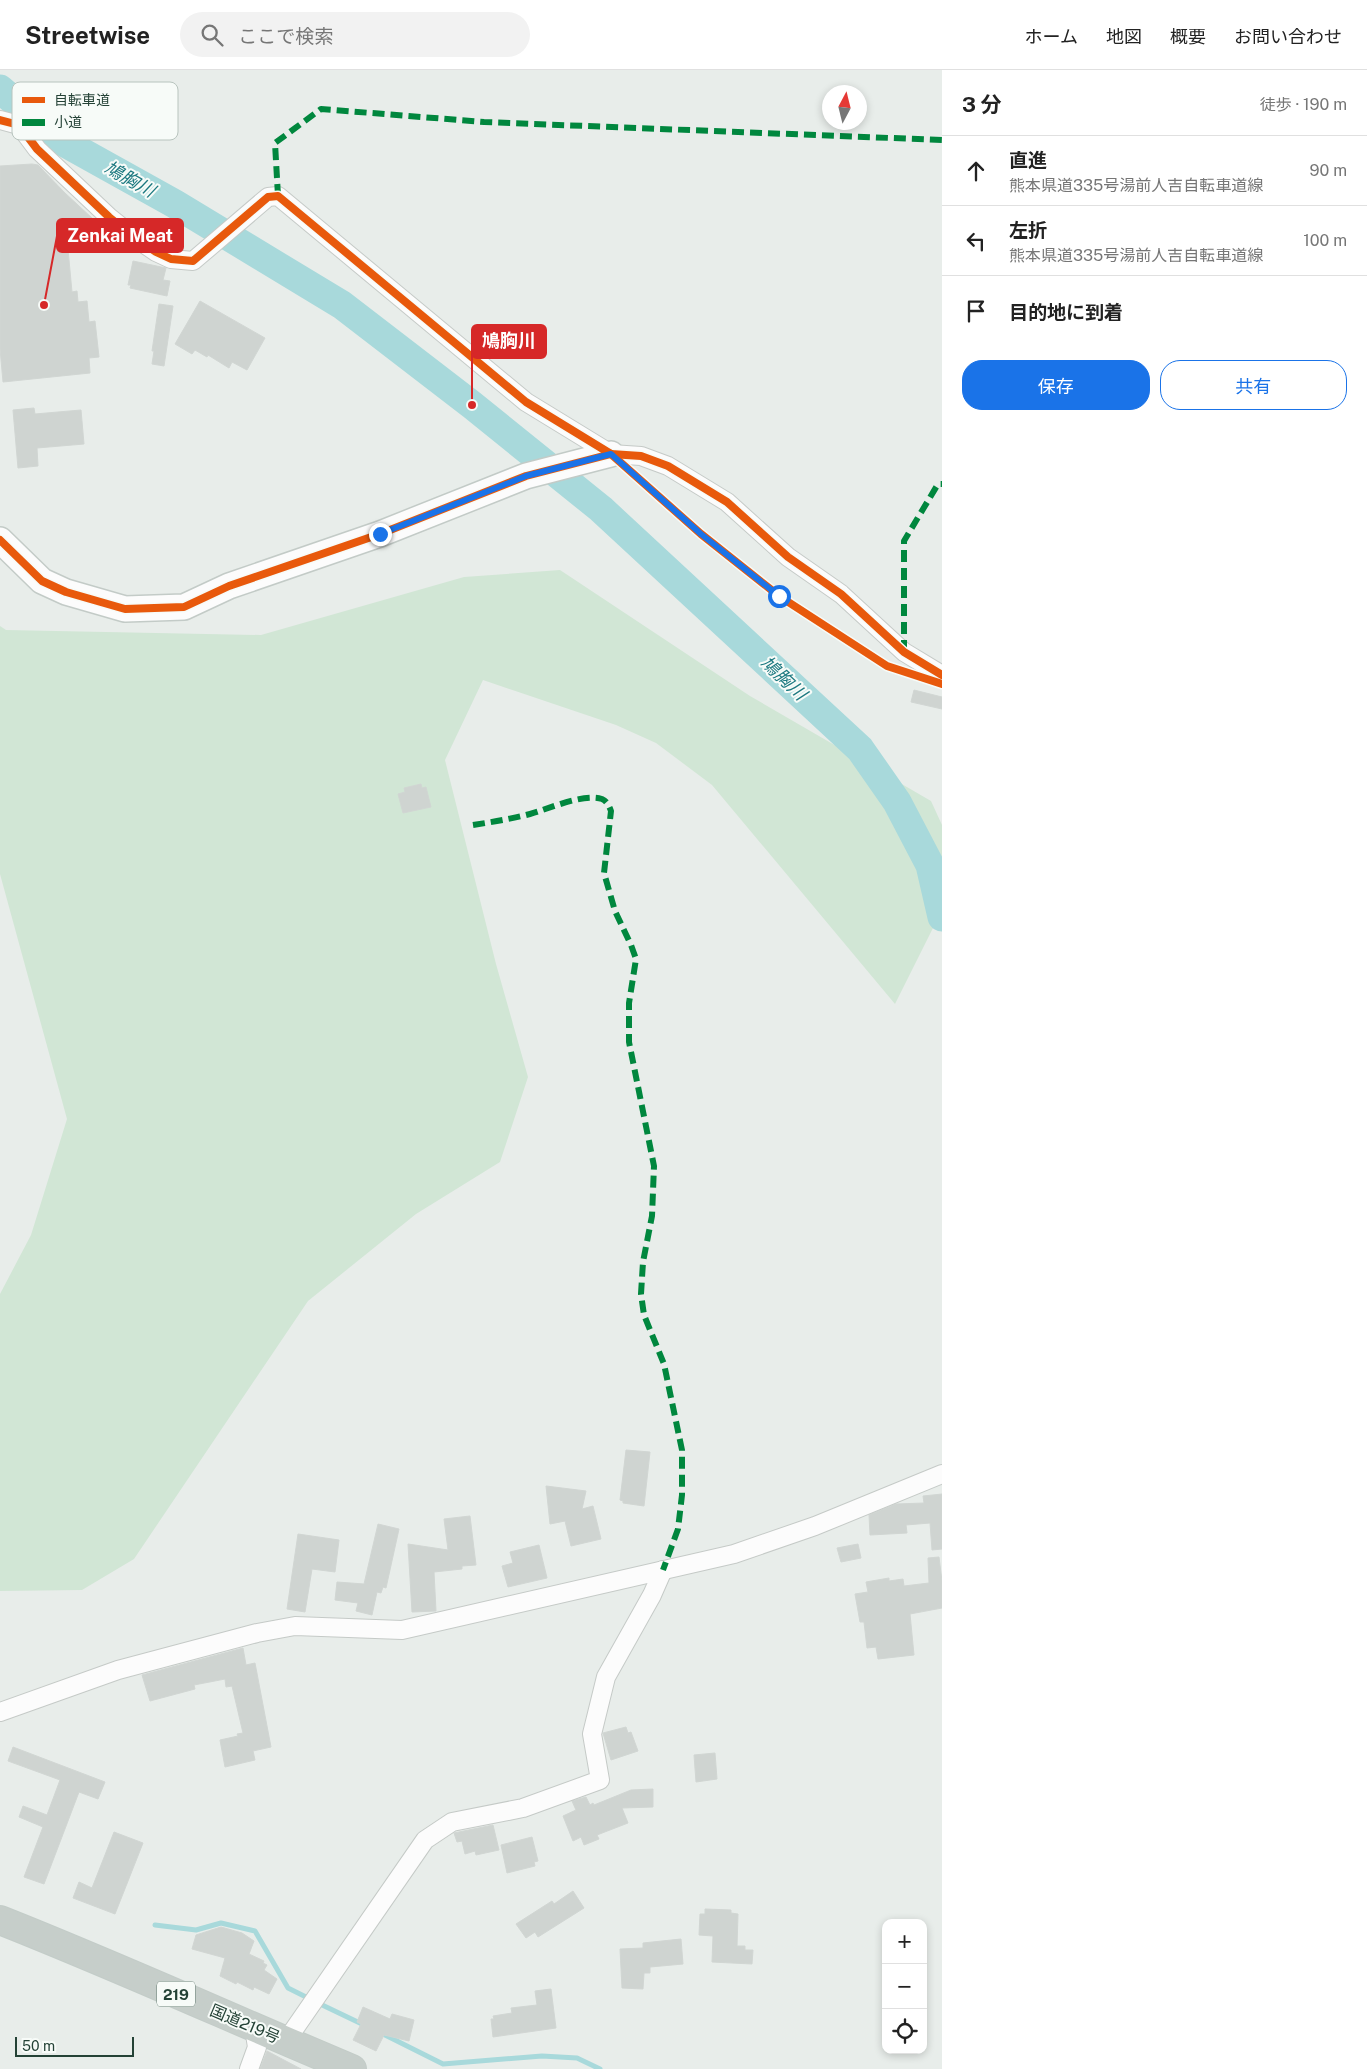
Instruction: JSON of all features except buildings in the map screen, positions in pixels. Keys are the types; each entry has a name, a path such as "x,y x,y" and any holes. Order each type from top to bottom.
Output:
{"highway":[{"name":"国道219号","path":"0,1920 78,1950 352,2069"}],"main road":[{"path":"0,540 42,581 66,592 125,609 184,607 229,586 380,534 526,476 611,454"}],"street":[{"path":"30,140 37,149 109,217 156,252 171,259 193,262 268,196 278,196 526,402 611,454 641,456 668,466 727,502 788,557 842,594 904,652 942,675"},
{"path":"0,1712 118,1670 257,1633 295,1626 402,1630 734,1554 815,1526 942,1474"},
{"path":"286,2041 425,1840 452,1822 523,1808 600,1780 592,1734 606,1677 652,1595 663,1570"},
{"path":"249,2069 257,2047 254,2028"}],"green space":[{"path":"560,570 750,696 931,801 942,825 942,910 895,1004 712,785 656,743 616,725 483,680 445,760 496,964 528,1077 500,1162 416,1214 308,1301 134,1559 82,1590 0,1591 0,1294 31,1235 67,1119 0,874 0,626 6,630 261,635 464,577"}],"waterway":[{"name":"鳩胸川","path":"0,89 12,99"},
{"name":"鳩胸川","path":"60,140 175,204 342,305 472,405 601,509 860,749 897,802 930,865 942,917"},
{"path":"155,1925 196,1930 221,1923 255,1931 288,1988 310,1999"},
{"path":"318,2003 364,2025"},
{"path":"381,2033 443,2064 542,2056 577,2058 600,2069"}],"marked path":[{"path":"278,196 275,143 321,109 484,122 942,140"},
{"path":"904,652 904,541 938,484 942,484"},
{"path":"473,825 523,816 585,798 602,799 607,802 611,811 604,873 615,911 636,959 629,1003 629,1042 654,1166 652,1216 643,1262 641,1294 644,1315 664,1364 682,1450 682,1495 678,1529 663,1570"}],"cycle path":[{"path":"0,120 12,123"},
{"path":"30,140 37,149 109,217 156,252 171,259 193,261 268,197 278,196 526,402 611,454 641,456 668,466 727,502 788,557 841,594 904,652 942,675"},
{"path":"611,454 701,534 779,596 887,666 942,684"},
{"path":"0,540 42,581 66,592 125,609 184,607 229,586 380,534 526,476 611,454"}],"place":[{"name":"Zenkai Meat","path":"44,305"},
{"name":"鳩胸川","path":"472,405"}],"route":[{"path":"380,534 526,476 611,454 701,534 779,596"}]}
